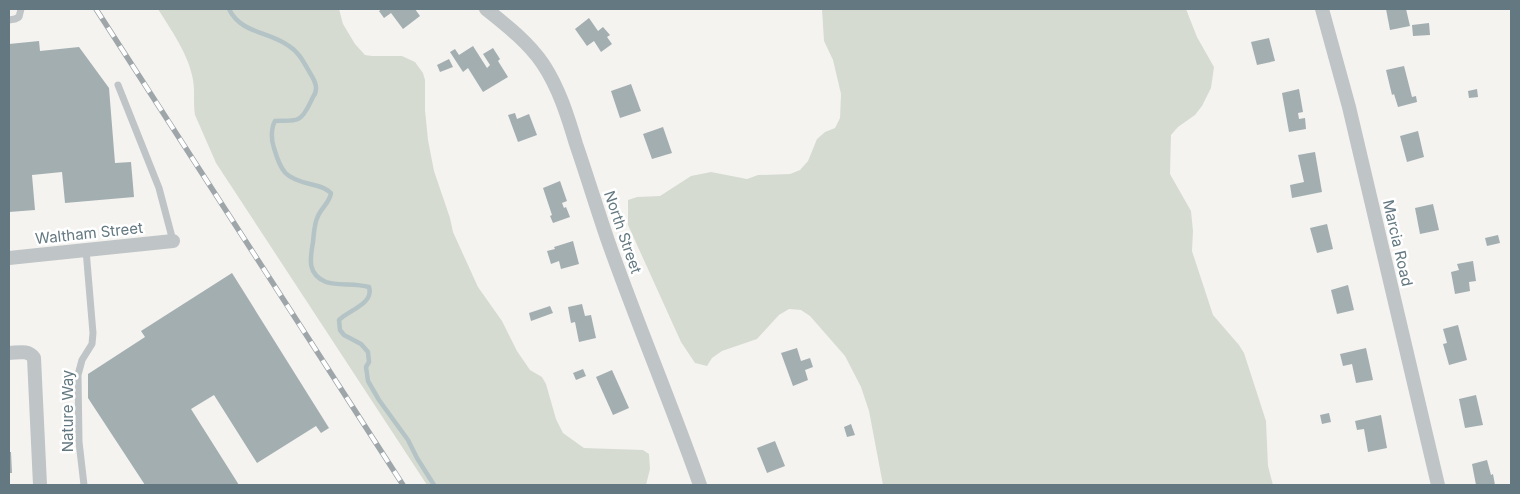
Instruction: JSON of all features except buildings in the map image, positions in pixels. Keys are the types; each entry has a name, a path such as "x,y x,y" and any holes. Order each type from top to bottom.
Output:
{"street":[{"name":"North Street","path":"486,9 521,38 532,50 555,86 630,300 700,485"},
{"name":"Marcia Road","path":"1322,9 1348,107 1438,485"},
{"name":"Waltham Street","path":"9,258 173,241"},
{"path":"9,353 31,354 34,360 40,485"}],"lane":[{"path":"9,20 15,20 19,17 21,9"},
{"path":"118,85 158,188 173,241"},
{"name":"Nature Way","path":"84,485 79,442 78,375 82,360 92,344 93,333 86,250"}],"shaded area":[{"path":"158,9 339,9 343,24 355,44 365,55 402,56 415,62 423,73 425,80 425,110 434,171 453,232 478,287 502,321 517,351 530,370 542,377 546,384 556,419 563,433 584,448 643,450 649,454 650,469 646,485 427,485 216,163 195,115 194,84 188,61"},
{"path":"822,9 1186,9 1197,37 1214,67 1211,88 1202,106 1195,115 1178,127 1171,135 1170,174 1191,211 1192,251 1213,315 1244,353 1266,421 1268,466 1273,485 883,485 869,411 861,387 845,356 810,316 801,310 789,309 779,315 757,339 722,351 712,358 707,366 695,363 681,342 628,225 628,200 637,197 660,196 691,176 711,172 747,179 758,175 790,174 800,170 808,161 817,139 825,132 835,128 840,118 841,94 833,60 824,41"}],"waterway":[{"path":"229,9 234,17 248,28 281,41 293,48 315,82 315,94 301,117 290,121 275,121 272,131 273,145 279,163 285,173 302,182 326,189 331,193 316,222 311,265 316,275 326,282 369,287 370,293 368,298 360,306 339,320 340,330 344,335 361,344 368,352 369,362 366,367 368,381 379,400 408,440 434,485"}],"railway":[{"path":"96,9 403,485"}]}
